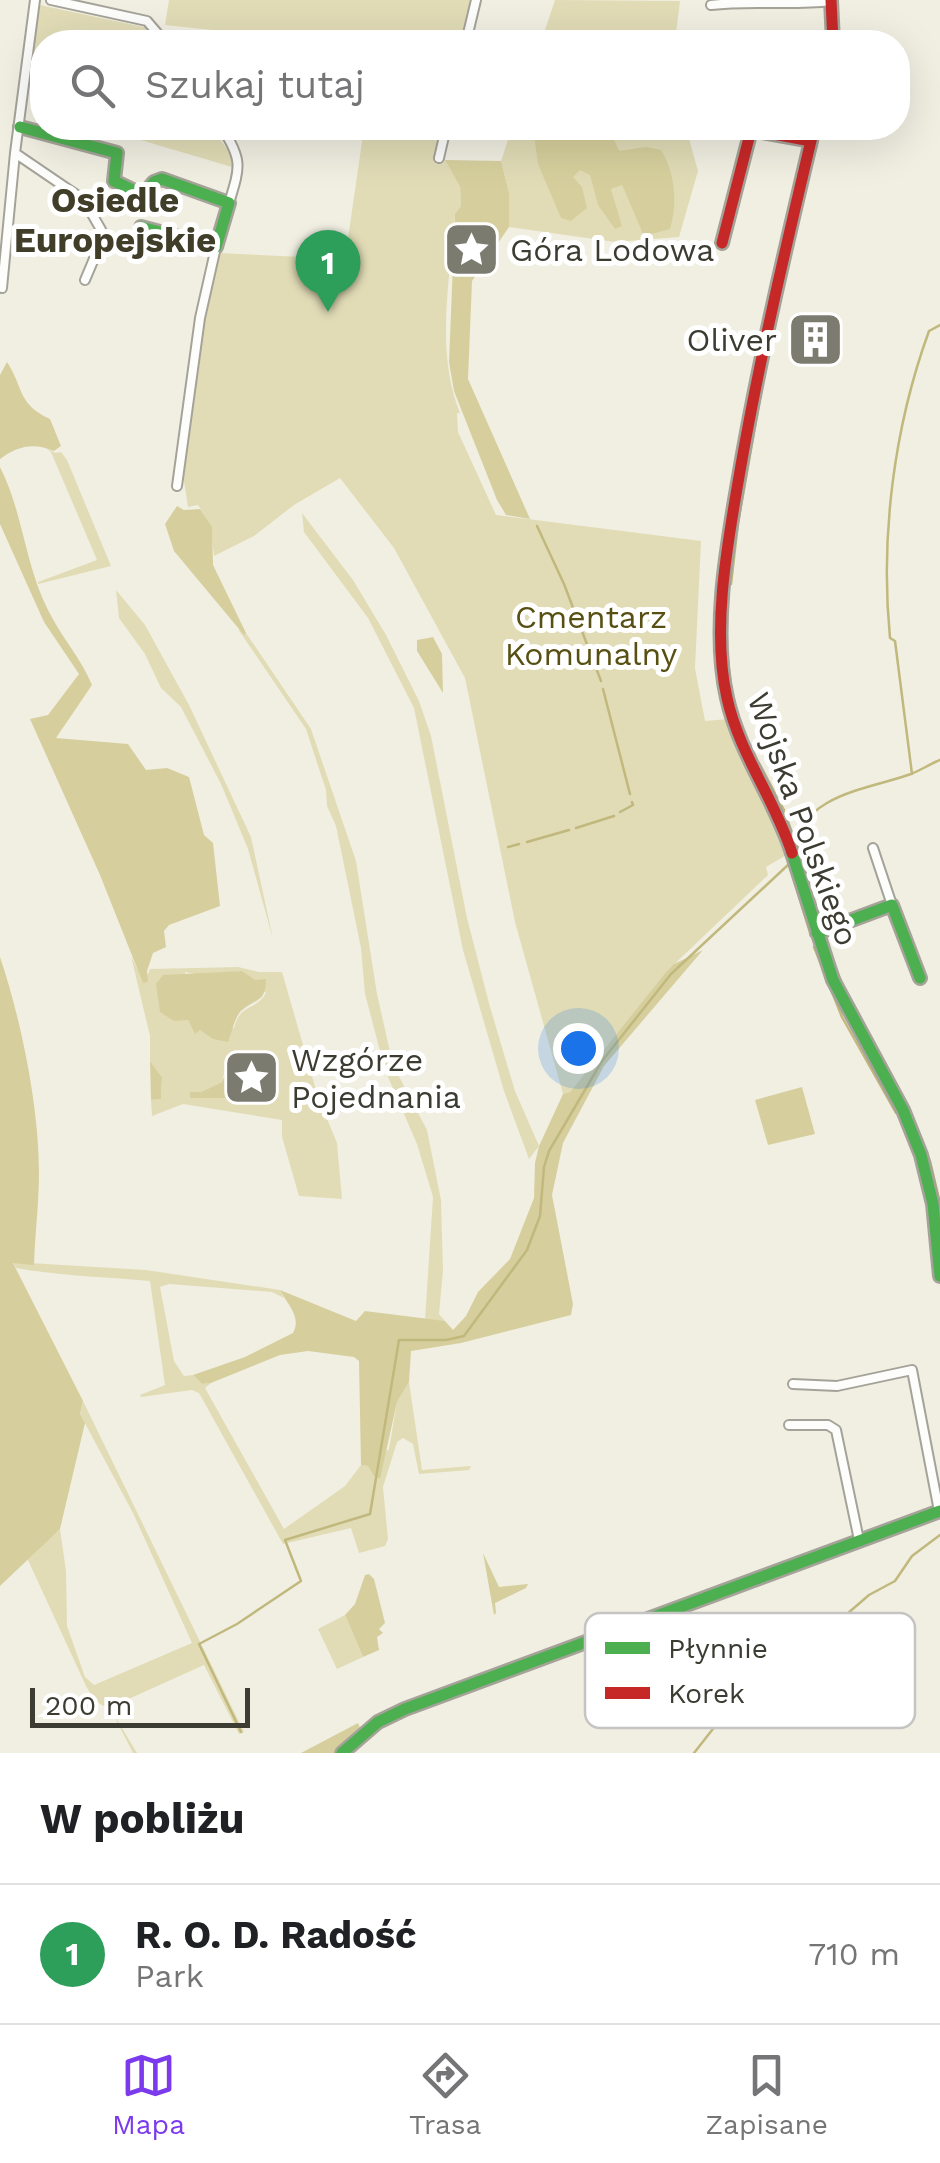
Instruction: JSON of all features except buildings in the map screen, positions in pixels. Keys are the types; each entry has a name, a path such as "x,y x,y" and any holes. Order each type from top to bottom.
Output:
{"street":[{"path":"31,30 35,0"},
{"path":"50,0 93,5 147,22 154,30"},
{"path":"469,30 476,0"},
{"path":"711,4 831,0 832,30"},
{"path":"2,288 30,42"},
{"path":"20,127 30,130"},
{"path":"68,140 117,153 114,182 143,195 154,182 162,180 229,204"},
{"path":"178,486 200,318 239,169 239,155 230,140"},
{"path":"439,158 443,140"},
{"path":"722,243 748,140"},
{"path":"805,140 810,141"},
{"name":"Wojska Polskiego","path":"810,141 758,362 729,537 720,643 731,713 785,830 842,1000 900,1105 921,1155 933,1204 940,1276"},
{"path":"15,153 90,206 104,235 85,280"},
{"path":"141,227 216,247"},
{"path":"873,848 920,978"},
{"path":"818,933 892,905"},
{"path":"663,1613 940,1511 912,1370 837,1386 793,1384"},
{"path":"789,1425 828,1426 836,1430 859,1540"},
{"path":"342,1753 378,1722 405,1709 585,1642"}],"green space":[{"path":"169,0 473,0 466,30 211,30 165,25"},
{"path":"555,0 680,1 676,30 545,30"},
{"path":"35,4 149,30 31,30"},
{"path":"30,38 30,74 25,73"},
{"path":"141,140 221,140 242,170"},
{"name":"Cmentarz Komunalny","path":"362,140 440,140 435,164 445,160 460,187 446,340 452,389 460,413 458,432 496,515 701,541 695,668 705,721 728,719 773,812 788,854 766,867 768,875 665,973 570,1092 563,1094 515,922 465,678 394,548 340,478 294,505 254,536 214,556 210,529 202,511 198,505 188,507 182,468 215,258 219,253 345,259"},
{"path":"508,140 689,140 698,171 679,237 615,242 509,227 509,192 501,161"},
{"path":"44,446 61,452 67,460 111,566 38,584 97,560 51,452"},
{"path":"302,513 353,580 419,701 431,736 467,918 490,1007 515,1091 539,1146 529,1159 504,1091 463,950 414,708 368,618 304,532"},
{"path":"116,590 145,625 189,705 251,837 273,939 248,849 221,784 181,707 161,688 145,654 119,618"},
{"path":"238,629 246,633 311,729 356,861 377,994 393,1065 427,1130 441,1200 443,1271 439,1314 445,1321 425,1320 433,1197 417,1144 385,1070 365,994 361,948 326,790 306,729"},
{"path":"131,956 144,983 150,969 238,967 282,972 318,1097 337,1143 342,1199 299,1196 282,1137 282,1120 183,1104 152,1116 151,1100 161,1099 162,1077 150,1061 150,1036","holes":["242,971 266,993 262,999 240,1014 234,1028 200,1029 195,1033 188,1020 185,972 201,975","227,1062 237,1079 235,1093 224,1098 190,1098 190,1092 201,1092 222,1082"]},
{"path":"13,1262 146,1270 280,1290 284,1298 272,1292 169,1284 160,1287 174,1361 184,1376 193,1375 202,1384 211,1383 205,1388 284,1529 345,1486 361,1465 368,1466 389,1449 397,1402 409,1382 422,1470 471,1466 469,1470 419,1474 413,1444 403,1438 397,1442 383,1487 388,1539 385,1546 359,1553 351,1528 283,1544 199,1393 192,1390 141,1397 165,1385 150,1281 33,1271 16,1268"},
{"path":"83,1401 244,1732 239,1734 204,1665 111,1710 95,1701 86,1686 27,1558 60,1529 67,1626 85,1677 94,1685 192,1643 133,1513 80,1414"},
{"path":"345,1615 363,1657 337,1669 318,1629"},
{"path":"111,1710 137,1753 133,1753"}],"shaded area":[{"path":"535,140 614,140 619,151 646,147 661,150 674,188 670,229 644,236 622,185 611,189 622,226 615,229 598,205 590,175 580,170 573,177 582,187 587,208 571,221 561,218 538,164"},
{"path":"445,160 501,161 509,192 509,227 472,281 468,379 530,519 506,515 497,500 454,391 449,362 455,214 461,206 460,187"},
{"path":"7,362 26,401 50,419 61,446 54,451 26,447 0,459 0,375"},
{"path":"0,467 40,593 92,685 56,738 128,744 146,770 167,768 189,777 204,835 213,843 220,906 169,925 164,931 166,947 153,953 148,982 143,983 30,719 48,715 79,674 44,622 0,524"},
{"path":"177,506 184,510 200,509 212,527 213,565 244,635 174,551 165,524"},
{"path":"433,637 442,654 443,693 417,651 417,640"},
{"path":"703,950 604,1066 563,1143 552,1195 573,1304 571,1315 461,1343 411,1351 409,1382 397,1402 380,1479 368,1466 361,1465 359,1361 354,1357 308,1351 280,1355 211,1383 202,1384 193,1375 245,1357 293,1333 295,1316 280,1290 356,1321 365,1311 445,1321 453,1330 466,1316 478,1292 510,1259 534,1198 539,1146 563,1094 570,1092 665,973 674,964"},
{"path":"0,957 27,1063 38,1147 34,1265 13,1263 83,1401 80,1414 85,1423 60,1529 0,1586"},
{"path":"242,971 255,980 266,979 266,986 260,999 240,1013 228,1042 213,1039 200,1030 195,1034 188,1020 174,1021 160,1012 156,984 163,975"},
{"path":"225,1060 236,1078 230,1098 190,1098 190,1092 201,1092 222,1082 228,1067"},
{"path":"150,1061 162,1077 161,1099 151,1100"},
{"path":"802,1087 815,1134 768,1145 755,1100"},
{"path":"483,1553 499,1587 528,1584 495,1603 494,1615"},
{"path":"365,1575 374,1579 385,1623 379,1629 383,1633 377,1637 379,1650 363,1657 345,1615 355,1604"},
{"path":"358,1723 361,1730 337,1753 301,1753"}],"waterway":[{"path":"797,224 818,140"},
{"path":"731,584 773,325"},
{"path":"912,774 895,641 890,638 889,522 907,405 929,331 940,325"},
{"path":"537,526 601,681"},
{"path":"726,644 731,686"},
{"path":"603,689 630,794"},
{"path":"821,925 798,848 801,830 810,816 840,796 911,774 940,760"},
{"path":"759,763 784,810 797,847"},
{"path":"747,766 786,854"},
{"path":"620,812 632,802"},
{"path":"576,828 614,816"},
{"path":"527,842 569,830"},
{"path":"508,847 519,844"},
{"path":"241,1732 199,1644 301,1581 285,1540 370,1514 399,1340 464,1336 527,1250 540,1216 549,1151 602,1061 671,974 789,864"},
{"path":"789,865 811,936"},
{"path":"814,947 842,1017 896,1113"},
{"path":"831,955 846,994"},
{"path":"920,1139 930,1161 940,1204"},
{"path":"848,1613 869,1595 895,1581 912,1556 940,1535"},
{"path":"694,1753 714,1728"}],"traffic: fast":[{"path":"20,127 30,130"},
{"path":"68,140 117,153 114,181 143,195 162,179 229,203 216,247 141,227"},
{"path":"792,853 833,980 903,1110 921,1155 933,1204 940,1276"},
{"path":"817,933 892,905 920,978"},
{"path":"664,1613 940,1511"},
{"path":"342,1753 378,1722 405,1709 585,1642"}],"traffic: jam":[{"path":"831,0 832,30"},
{"path":"722,243 748,140"},
{"path":"806,140 811,141"},
{"path":"792,853 748,757 727,698 722,671 721,614 726,555 748,428 811,140"}],"place":[{"name":"Góra Lodowa","path":"471,250"},
{"name":"R. O. D. Radość","path":"328,312"},
{"name":"Oliver","path":"816,340"},
{"name":"Wzgórze Pojednania","path":"252,1078"}],"district":[{"name":"Osiedle Europejskie","path":"115,220"}]}
